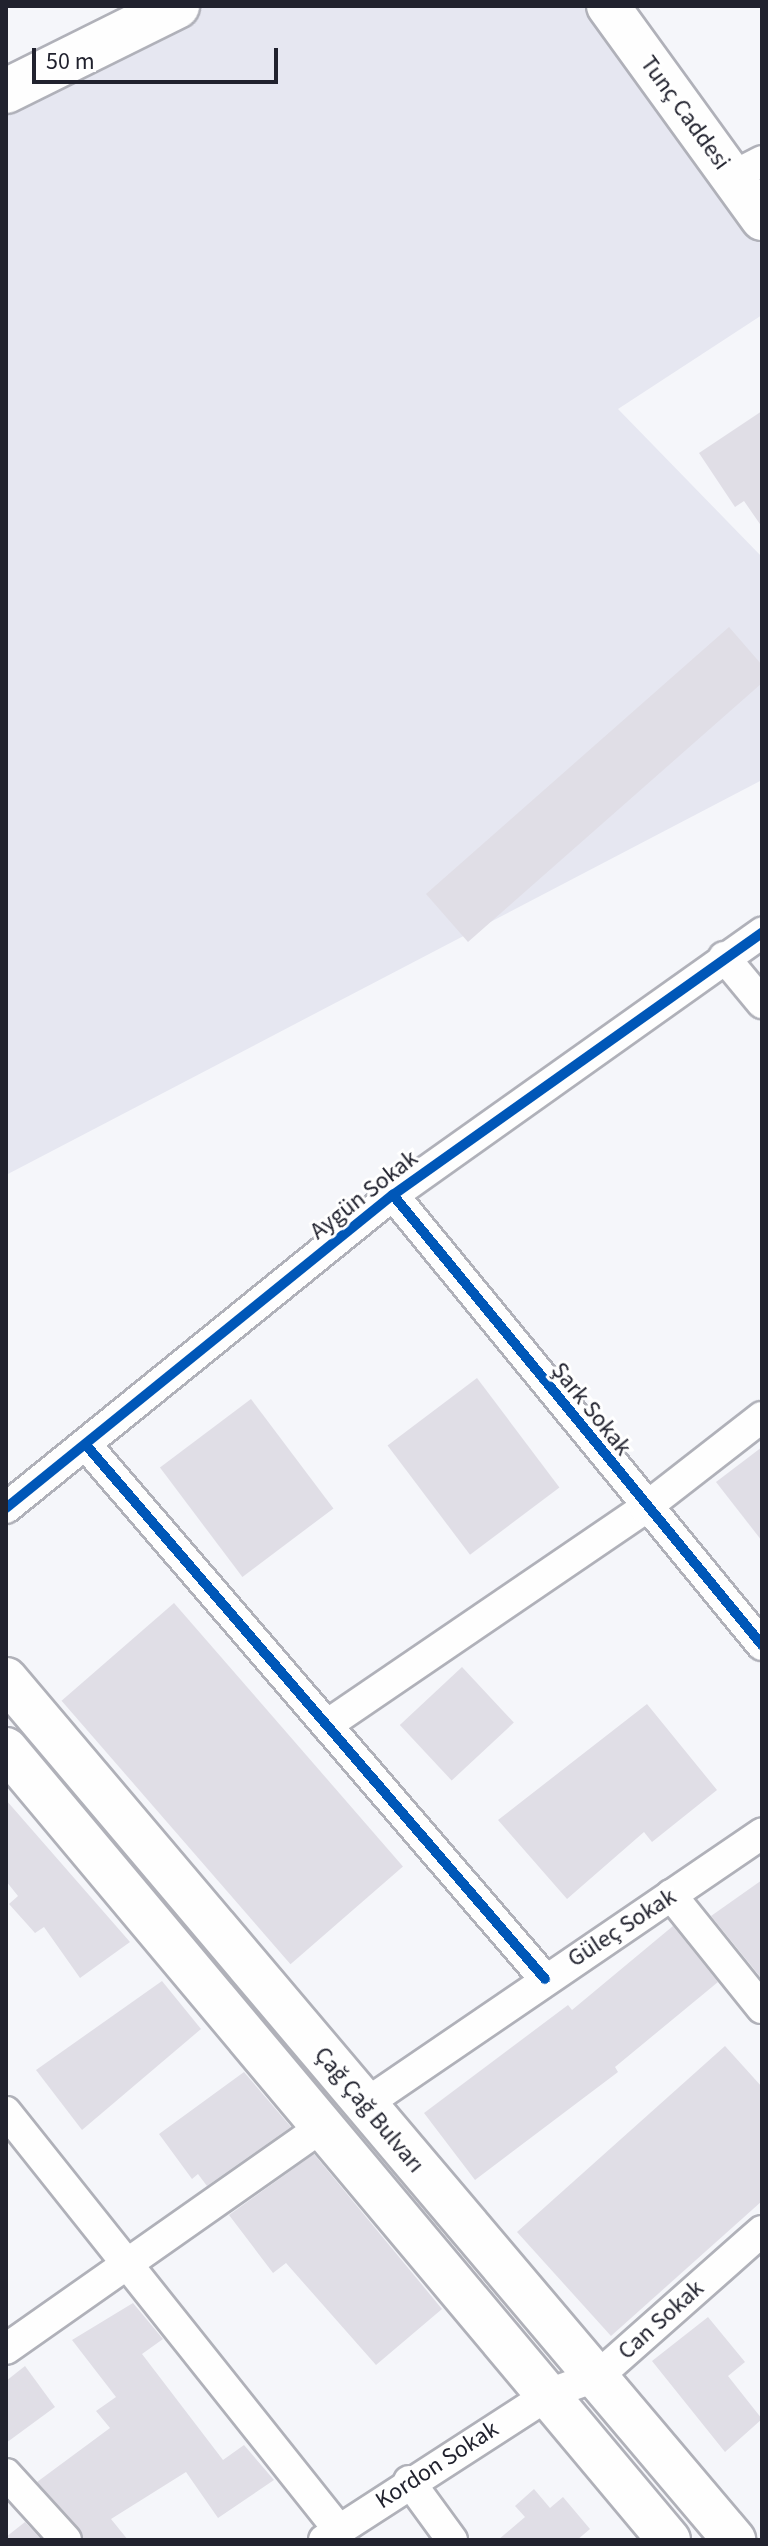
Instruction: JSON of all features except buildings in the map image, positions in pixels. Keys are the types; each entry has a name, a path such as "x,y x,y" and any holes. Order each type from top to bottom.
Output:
{"highway":[{"path":"6,91 177,6"}],"main road":[{"name":"Tunç Caddesi","path":"608,6 747,169 762,219"},
{"name":"Çağ Çağ Bulvarı","path":"6,1679 734,2540"},
{"name":"Çağ Çağ Bulvarı","path":"6,1749 551,2393 669,2540"}],"street":[{"name":"Aygün Sokak","path":"6,1508 393,1195 724,957 762,933"},
{"path":"724,957 762,1003"},
{"name":"Şark Sokak","path":"393,1195 645,1508 762,1645"},
{"path":"327,1725 645,1508 762,1417"},
{"path":"86,1445 545,1979"},
{"name":"Güleç Sokak","path":"364,2105 762,1834"},
{"path":"671,1895 762,2008"},
{"path":"6,2112 133,2264 331,2535"},
{"path":"6,2349 133,2264 325,2125"},
{"name":"Can Sokak","path":"551,2393 598,2376 762,2231"},
{"name":"Kordon Sokak","path":"331,2535 409,2481 551,2393"},
{"path":"6,2474 66,2540"},
{"path":"409,2481 452,2540"}],"shaded area":[{"path":"128,6 609,6 762,225 762,315 618,409 762,557 762,780 6,1175 6,75"}],"cycle path":[{"path":"6,1508 393,1195 762,933"},
{"path":"393,1195 762,1645"},
{"path":"86,1445 545,1979"}]}
